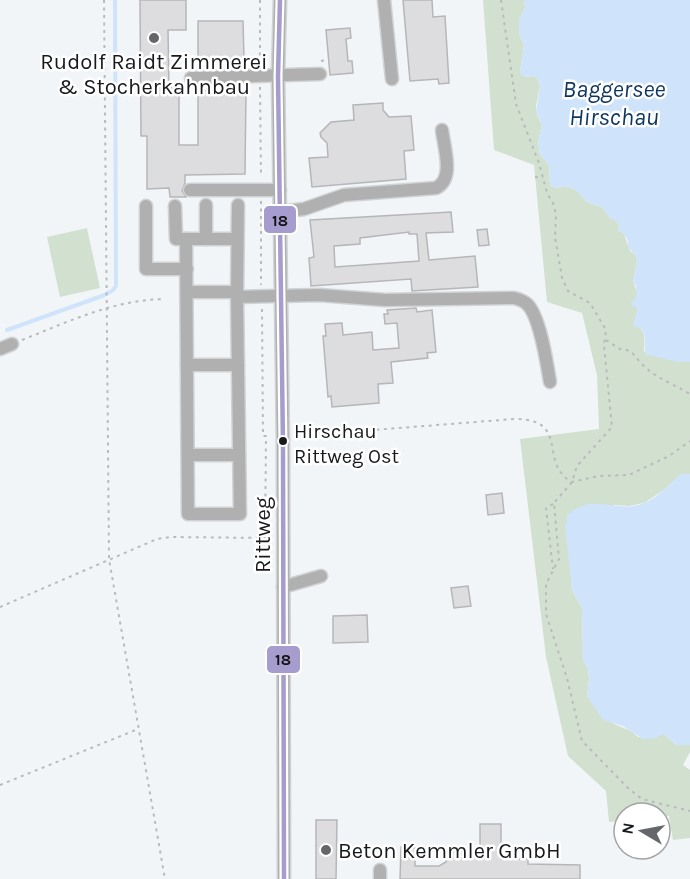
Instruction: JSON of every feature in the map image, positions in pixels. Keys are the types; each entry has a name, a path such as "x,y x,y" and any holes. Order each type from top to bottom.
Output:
{"street":[{"name":"Rittweg","path":"280,0 278,76 284,879"},
{"path":"384,0 392,79"},
{"path":"191,78 320,74"},
{"path":"280,212 304,209 344,195 436,188 443,185 448,176 442,130"},
{"path":"190,190 280,190"},
{"path":"206,205 206,239"},
{"path":"186,239 188,514 240,514 238,205"},
{"path":"146,206 146,269 186,269"},
{"path":"175,206 176,239 237,240"},
{"path":"187,292 261,297 319,295 385,300 514,298 526,303 532,310 543,346 550,382"},
{"path":"0,349 12,344"},
{"path":"187,365 238,365"},
{"path":"188,455 239,455"},
{"path":"283,587 321,576"}],"path":[{"path":"104,0 109,559 165,879"},
{"path":"260,0 261,297 263,436 266,436 265,538"},
{"path":"501,0 516,104 532,144 547,193 554,204 555,237 562,278 568,291 590,303 606,330 604,346 612,427 577,466 572,482 554,503 546,508 554,569"},
{"path":"535,177 543,178"},
{"path":"12,344 108,306 130,301 165,299"},
{"path":"606,340 631,351 641,365 658,378 690,394"},
{"path":"282,434 334,433 514,419 534,420 551,436 559,471 563,477 572,482 598,476 629,475 669,456 690,441"},
{"path":"554,503 559,559 546,584 546,614 567,678 582,741 629,789 642,799 690,811"},
{"path":"0,607 157,539 170,537 282,538"},
{"path":"0,785 138,729"}],"green space":[{"path":"483,0 524,0 525,8 519,19 519,33 524,45 520,72 525,77 534,76 538,79 540,86 536,106 542,125 538,141 540,154 549,165 550,186 558,188 566,186 576,190 587,202 602,207 610,218 619,224 618,230 624,234 630,251 636,255 633,282 637,309 634,323 641,328 644,335 644,351 647,355 690,362 690,474 681,474 664,490 644,503 629,506 615,505 567,522 572,590 582,608 583,660 588,669 589,679 587,696 614,724 631,731 638,737 664,734 676,745 690,745 690,752 683,765 690,770 690,838 673,840 672,801 612,801 612,822 609,822 606,791 568,756 546,657 520,439 599,429 597,375 582,313 547,302 534,165 494,150"},
{"path":"87,228 100,288 60,297 47,237"}],"water":[{"name":"Baggersee Hirschau","path":"524,0 690,0 690,362 678,362 645,354 645,337 642,329 633,326 638,307 632,306 631,303 636,297 636,286 633,282 637,261 628,247 626,237 618,230 619,224 610,218 602,207 587,202 576,190 566,186 558,188 550,186 549,165 540,154 538,140 542,125 536,112 540,86 538,79 534,76 525,77 520,72 524,45 519,33 519,19 525,8"},
{"path":"681,474 690,474 690,745 676,745 664,734 653,739 643,739 623,726 603,720 587,696 589,679 588,669 583,660 582,608 572,590 565,525 567,515 587,505 624,507 644,503 659,494"}],"building":[{"path":"140,0 186,0 186,30 168,30 169,88 179,88 179,145 198,145 198,91 246,91 245,174 185,175 182,191 186,197 170,197 169,188 147,189 147,136 141,136"},
{"path":"403,0 432,0 433,17 445,16 449,83 439,84 438,79 410,81"},
{"path":"198,21 243,21 244,59 198,59"},
{"path":"350,28 351,38 346,39 348,61 352,61 353,73 330,75 326,30"},
{"path":"383,103 383,110 389,117 411,116 414,150 404,151 406,179 312,187 309,158 328,157 327,143 320,133 331,122 354,120 353,105"},
{"path":"451,212 453,232 426,233 429,260 475,256 478,287 412,291 411,279 311,286 309,258 314,257 310,220","holes":["409,232 409,234 417,234 419,261 335,267 334,246 360,244 360,238"]},
{"path":"487,229 489,245 479,246 477,230"},
{"path":"416,308 417,312 432,310 436,352 427,353 428,358 391,362 393,383 378,384 379,403 332,407 331,396 328,397 323,336 326,336 325,324 342,323 343,335 372,332 373,350 399,348 397,323 385,324 384,314 388,314 387,310"},
{"path":"502,493 504,513 488,515 486,495"},
{"path":"468,586 471,606 454,608 451,588"},
{"path":"367,615 368,642 333,643 333,616"},
{"name":"Beton Kemmler GmbH","path":"316,820 337,820 336,879 316,879"},
{"path":"480,824 501,824 501,859 528,859 528,864 580,865 580,879 400,879 401,847 415,848 415,866 439,866 446,862 446,852 480,852"}],"waterway":[{"path":"7,330 102,296 116,286 115,0"}],"transit line":[{"name":"18","path":"280,0 278,76 283,445 284,879"}],"place":[{"name":"Rudolf Raidt Zimmerei & Stocherkahnbau","path":"154,38"},
{"name":"Hirschau Rittweg Ost","path":"283,441"},
{"name":"Beton Kemmler GmbH","path":"326,850"}]}
